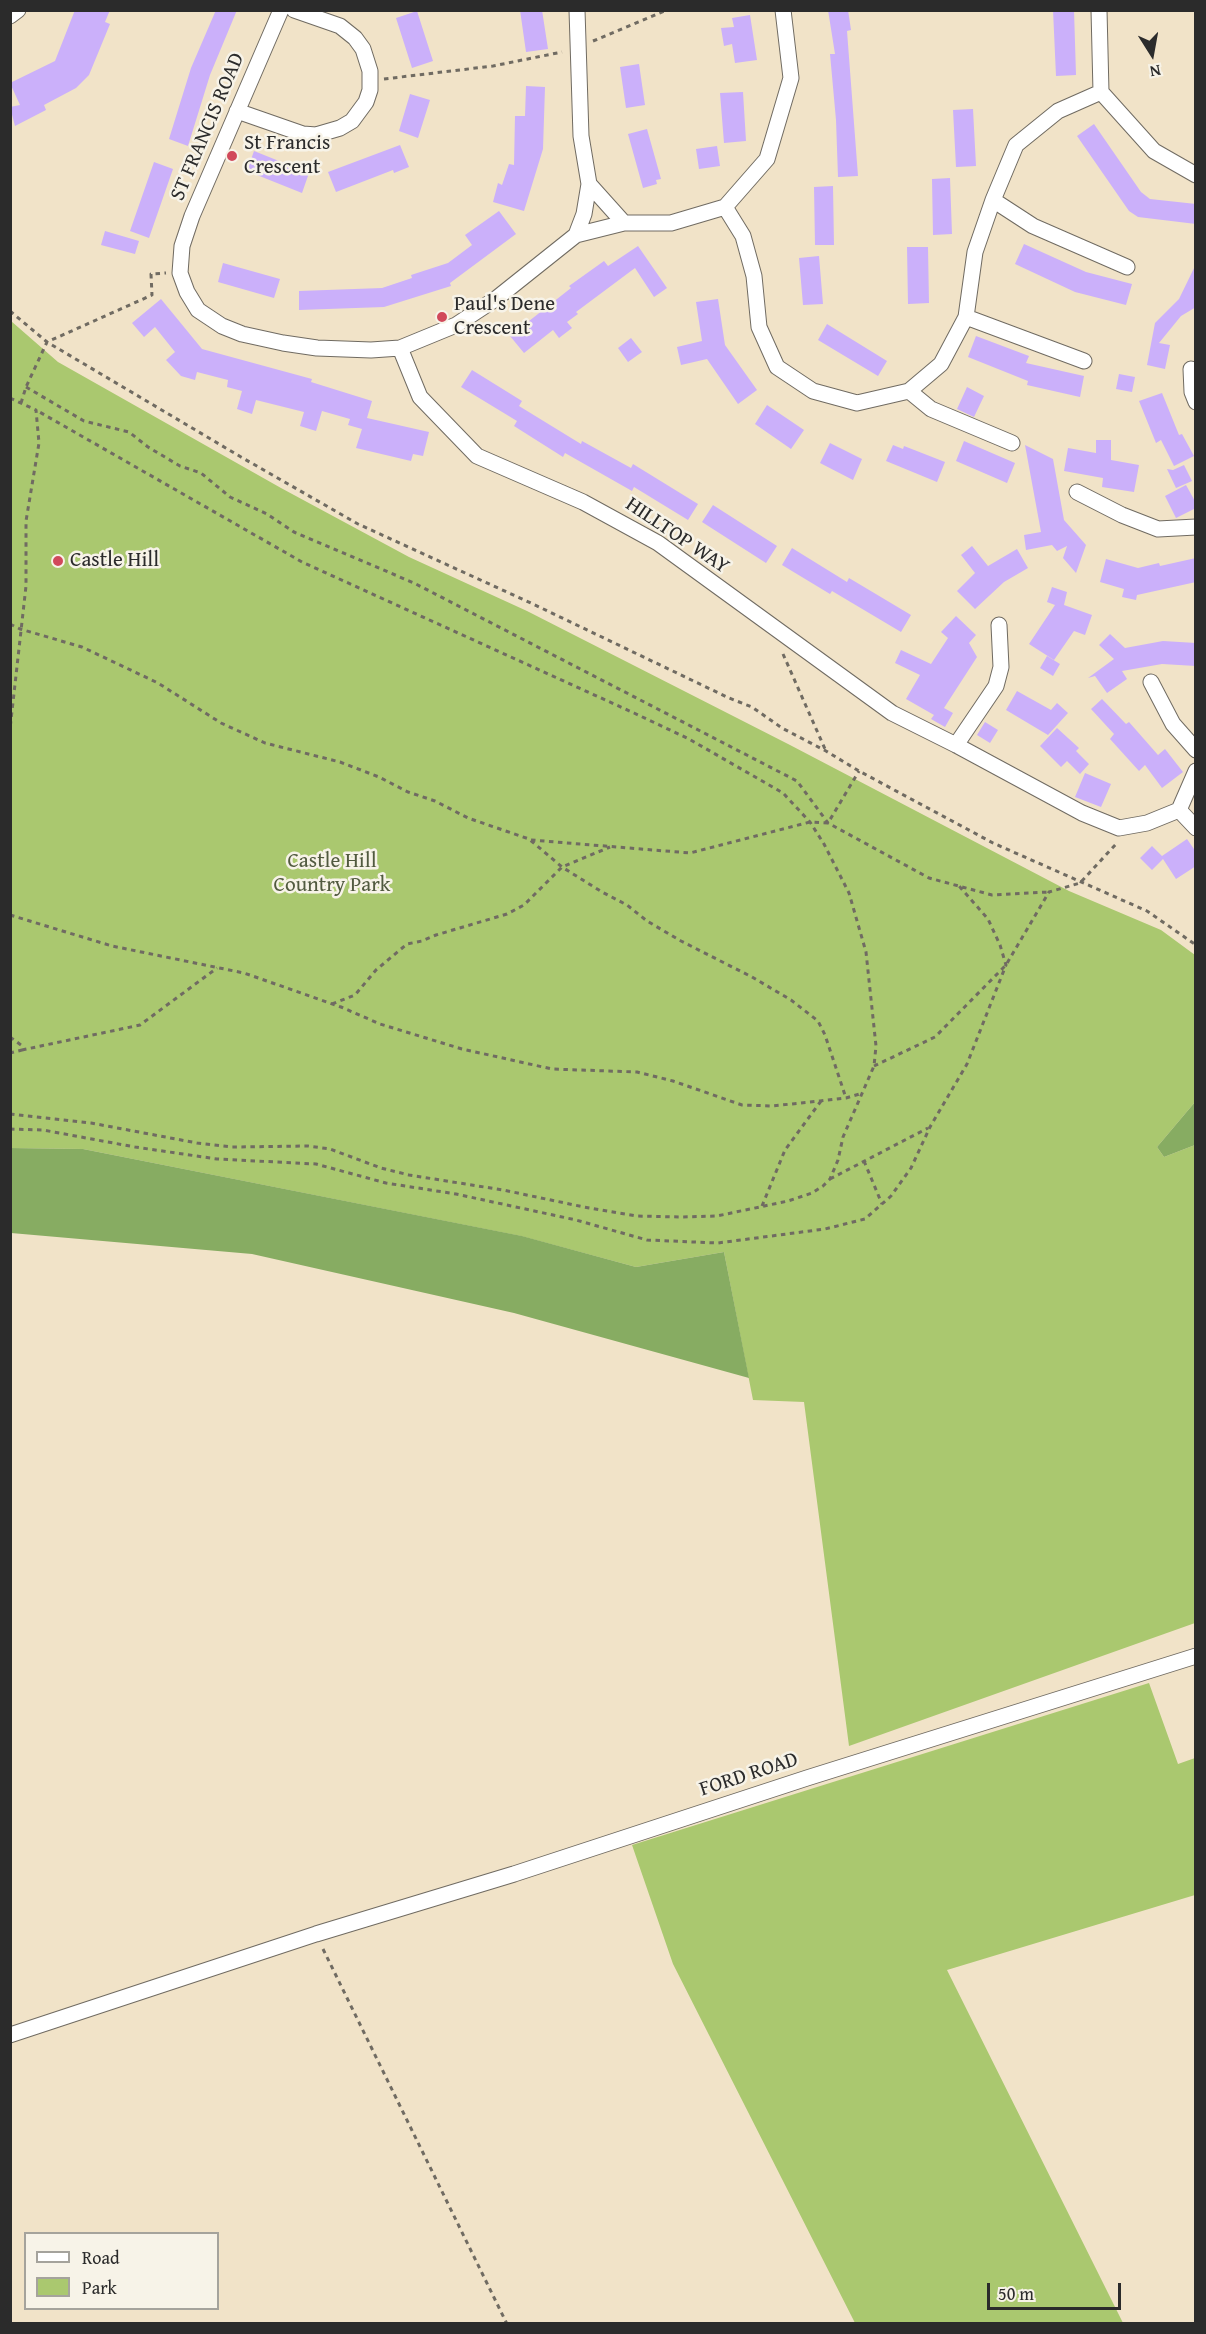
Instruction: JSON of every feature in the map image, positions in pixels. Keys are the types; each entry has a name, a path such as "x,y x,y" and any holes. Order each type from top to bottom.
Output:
{"street":[{"path":"10,16 18,10"},
{"name":"ST FRANCIS ROAD","path":"179,267 192,216 281,10"},
{"path":"237,111 303,134 328,133 352,121 360,112 368,96 371,80 368,61 363,49 348,31 328,21 294,10"},
{"path":"576,235 584,214 589,184 581,136 580,46 577,10"},
{"path":"179,267 187,292 198,310 222,326 242,334 282,343 317,348 372,350 400,348 456,325 474,314 576,235 624,223 671,224 724,207 767,159 791,78 783,10"},
{"path":"1099,10 1101,92 1154,152 1196,175"},
{"path":"724,207 743,236 754,276 759,327 777,368 813,391 857,403 909,391 941,364 966,317 975,252 1016,145 1058,111 1101,92"},
{"path":"589,184 624,223"},
{"path":"993,200 1033,226 1127,267"},
{"path":"966,317 1084,361"},
{"name":"HILLTOP WAY","path":"400,348 420,398 477,456 583,502 658,543 892,713 1082,813 1119,828"},
{"path":"1191,369 1192,392 1196,402"},
{"path":"909,391 932,409 1012,443"},
{"path":"1077,492 1122,516 1158,529 1196,527"},
{"path":"956,745 996,686 1001,667 999,625"},
{"path":"1151,682 1173,724 1196,750"},
{"path":"1119,828 1147,823 1179,810 1196,771"},
{"path":"1179,810 1196,828"},
{"name":"FORD ROAD","path":"10,2035 316,1934 514,1874 1196,1656"}],"path":[{"path":"371,80 493,66 559,53 667,10"},
{"path":"21,403 47,342 152,295 151,273 179,267"},
{"path":"10,311 47,342 241,458 358,524 752,707 782,728 993,843 1147,911 1196,945"},
{"path":"26,387 84,422 129,432 148,447 180,466 201,473 230,497 267,514 294,532 414,583 796,781 828,823 929,878 992,895 1049,892 1080,883 1117,844 1119,828"},
{"path":"10,398 36,410 302,562 689,739 783,793 810,822 824,844 849,893 866,952 876,1047 873,1066 843,1137 838,1160 830,1179"},
{"path":"10,729 20,629 27,586 26,521 39,443 36,410"},
{"path":"10,624 82,647 148,678 221,723 265,743 340,762 379,777 408,792 435,801 486,826 529,840 690,853 810,822 828,823"},
{"path":"770,626 826,751"},
{"path":"828,823 859,771"},
{"path":"529,840 562,867 627,905 647,921 752,977 791,1000 818,1021 846,1098"},
{"path":"332,1004 355,995 376,970 406,944 423,941 507,914 524,905 562,867 612,846"},
{"path":"959,886 988,919 1006,965"},
{"path":"10,1129 43,1130 217,1159 316,1164 386,1183 456,1194 576,1220 647,1240 718,1243 825,1230 866,1219 891,1196 910,1168 930,1127 966,1064 1006,965 1049,892"},
{"path":"10,915 112,946 244,973 332,1004 380,1024 428,1039 552,1069 637,1072 673,1081 742,1105 772,1106 846,1098 863,1093"},
{"path":"873,1066 935,1037 1006,965"},
{"path":"10,1053 140,1025 218,968"},
{"path":"10,1037 22,1050"},
{"path":"762,1207 785,1150 821,1101"},
{"path":"10,1114 91,1123 220,1146 308,1146 330,1149 381,1168 409,1175 503,1190 638,1216 680,1217 717,1216 762,1207 812,1193 830,1179 930,1127"},
{"path":"864,1161 882,1204"},
{"path":"316,1934 507,2324"}],"green space":[{"name":"Castle Hill Country Park","path":"11,321 58,362 281,488 409,557 527,611 1069,891 1161,930 1195,955 1195,1102 1157,1147 1164,1157 1195,1145 1195,1623 849,1746 804,1402 753,1400 724,1252 636,1267 521,1236 83,1149 11,1148"},
{"path":"1195,1102 1195,1145 1164,1157 1157,1147"},
{"path":"10,1148 83,1149 522,1236 636,1267 724,1252 749,1378 514,1313 252,1254 11,1233"},
{"path":"1149,1683 1178,1764 1195,1758 1195,1895 947,1970 1123,2323 855,2323 673,1964 632,1845"}],"building":[{"path":"75,10 110,10 105,22 110,24 89,75 76,88 44,105 46,110 15,126 10,107 20,105 10,83 55,61"},
{"path":"216,10 237,10 210,75 188,146 169,139 191,68"},
{"path":"520,10 542,10 548,49 526,52"},
{"path":"828,10 848,10 851,30 847,31 858,176 838,177 830,54 835,54"},
{"path":"1053,10 1074,10 1076,75 1056,76"},
{"path":"417,11 433,61 412,68 396,18"},
{"path":"750,15 757,60 735,63 732,44 724,46 721,28 734,27 732,18"},
{"path":"639,64 645,105 626,108 620,67"},
{"path":"526,86 545,87 543,149 524,211 493,202 498,183 502,185 509,164 514,165 515,116 525,116"},
{"path":"743,92 746,141 724,143 720,93"},
{"path":"410,94 430,100 418,138 399,131"},
{"path":"973,109 976,166 956,167 953,110"},
{"path":"1094,124 1141,192 1150,199 1196,204 1196,224 1138,217 1129,211 1077,136"},
{"path":"647,129 661,179 656,180 657,184 643,188 628,134"},
{"path":"400,145 409,167 394,173 393,170 336,192 328,172"},
{"path":"717,146 720,166 699,169 696,149"},
{"path":"254,151 309,173 302,193 247,171"},
{"path":"154,162 173,169 149,238 130,231"},
{"path":"950,178 952,234 933,235 932,179"},
{"path":"833,186 834,245 815,245 814,187"},
{"path":"499,211 516,234 450,283 451,286 384,307 299,310 299,291 382,288 412,278 411,275 448,263 472,245 465,235"},
{"path":"105,231 139,241 135,254 101,245"},
{"path":"1024,244 1086,272 1132,284 1126,305 1075,292 1015,264"},
{"path":"638,246 667,288 654,297 635,268 576,312 578,314 567,322 572,328 559,338 553,330 524,353 510,336 571,288 569,286 604,261 608,266"},
{"path":"907,247 928,247 929,303 908,304"},
{"path":"819,256 823,304 803,305 799,258"},
{"path":"223,263 280,279 274,298 218,282"},
{"path":"1196,264 1196,307 1181,316 1159,343 1170,345 1165,369 1147,365 1155,323 1179,299"},
{"path":"161,299 202,349 312,379 311,382 372,401 367,418 429,432 423,456 413,454 411,461 356,448 362,429 348,425 350,419 322,411 316,431 300,426 304,412 256,400 252,414 237,409 242,391 227,387 228,380 197,372 195,380 181,376 166,360 175,352 155,327 144,337 132,323"},
{"path":"718,299 725,345 757,390 738,404 707,359 681,365 677,347 702,341 696,302"},
{"path":"827,324 887,361 878,376 818,340"},
{"path":"976,336 1029,356 1026,363 1084,376 1080,397 1027,385 1028,381 968,357"},
{"path":"631,338 642,352 628,362 618,348"},
{"path":"472,370 522,401 519,406 581,444 582,441 631,468 633,464 698,504 688,520 634,487 632,491 565,453 563,457 514,426 517,421 461,387"},
{"path":"1119,374 1135,377 1132,392 1116,389"},
{"path":"967,387 984,396 974,417 957,409"},
{"path":"1162,393 1179,435 1182,434 1194,456 1174,466 1161,440 1156,443 1139,401"},
{"path":"767,405 804,430 791,449 755,424"},
{"path":"1096,440 1111,440 1111,460 1139,465 1134,492 1102,487 1103,478 1064,471 1068,448 1096,453"},
{"path":"964,441 1015,463 1007,483 956,461"},
{"path":"830,443 862,459 853,480 820,463"},
{"path":"893,445 903,449 904,446 945,462 937,482 886,461"},
{"path":"1025,445 1053,459 1064,520 1086,545 1076,573 1063,558 1067,546 1057,551 1052,545 1026,550 1024,535 1041,532"},
{"path":"1184,465 1192,481 1176,488 1167,469 1173,470"},
{"path":"1186,485 1196,503 1196,508 1176,518 1165,496"},
{"path":"713,505 777,546 766,563 702,522"},
{"path":"972,546 988,566 1017,549 1028,568 1004,582 975,609 957,591 975,573 961,555"},
{"path":"792,548 847,582 849,578 911,615 901,632 832,591 830,594 782,565"},
{"path":"1196,558 1196,582 1137,595 1136,600 1122,597 1124,589 1100,582 1106,559 1138,568"},
{"path":"1052,587 1067,592 1064,605 1092,615 1085,635 1074,631 1054,660 1029,644 1055,605 1047,602"},
{"path":"956,616 976,635 969,643 977,657 944,708 953,713 945,727 931,719 934,715 906,699 920,675 895,663 901,650 931,664 948,638 941,632"},
{"path":"1110,634 1125,648 1163,641 1196,643 1196,666 1162,664 1122,671 1127,679 1107,693 1095,676 1088,678 1114,659 1099,645"},
{"path":"1047,656 1060,664 1053,676 1040,668"},
{"path":"1017,691 1051,710 1057,703 1068,713 1048,735 1006,710"},
{"path":"1102,699 1126,724 1129,722 1158,755 1165,749 1183,772 1162,788 1145,765 1139,771 1110,739 1114,734 1091,709"},
{"path":"985,722 998,730 990,743 977,735"},
{"path":"1057,728 1079,748 1076,751 1089,764 1080,774 1067,761 1061,767 1040,746"},
{"path":"1085,773 1111,784 1101,807 1075,797"},
{"path":"1187,839 1196,852 1196,866 1176,879 1163,859 1152,870 1140,858 1152,846 1162,856"}],"place":[{"name":"St Francis Crescent","path":"232,156"},
{"name":"Paul's Dene Crescent","path":"442,317"},
{"name":"Castle Hill","path":"58,561"}]}
